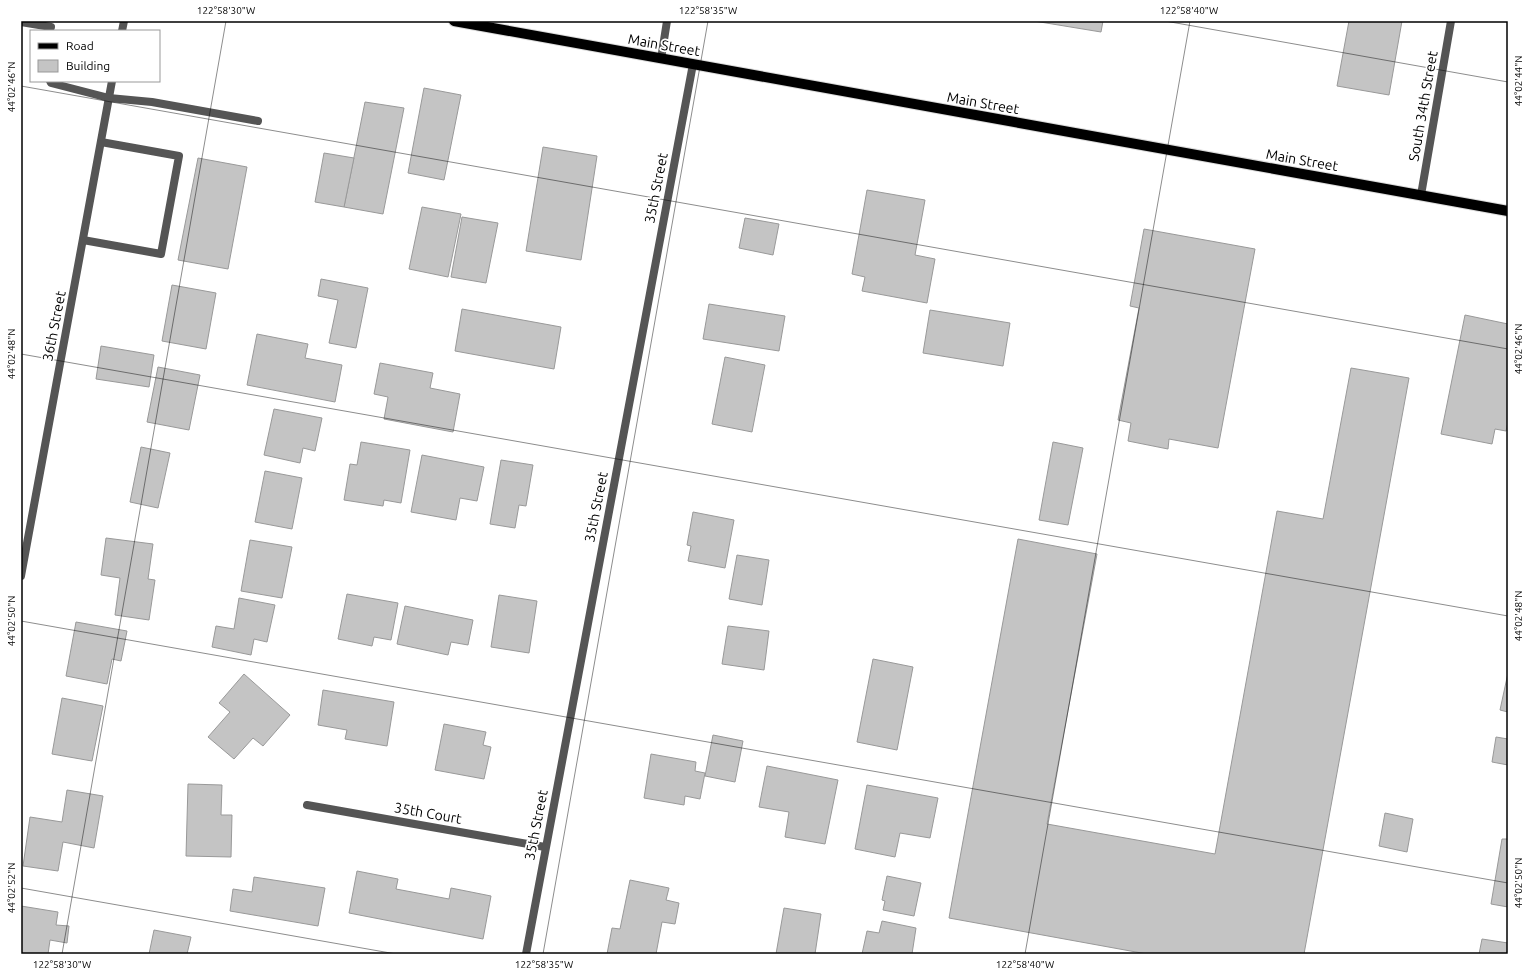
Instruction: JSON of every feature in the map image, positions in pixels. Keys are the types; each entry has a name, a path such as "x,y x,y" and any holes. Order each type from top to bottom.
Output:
{"main road":[{"name":"Main Street","path":"454,21 1508,211"}],"street":[{"path":"661,59 667,21"},
{"name":"South 34th Street","path":"1421,195 1451,21"},
{"path":"21,22 51,26"},
{"name":"35th Street","path":"526,954 693,64"},
{"path":"50,82 109,98 152,102 258,120"},
{"name":"36th Street","path":"21,576 112,82"},
{"path":"83,240 161,254 174,186 179,156 101,142"},
{"name":"35th Court","path":"307,805 545,847"}],"building":[{"path":"1034,21 1103,21 1101,32"},
{"path":"1349,21 1402,21 1389,95 1337,86"},
{"path":"424,88 461,95 444,180 408,173"},
{"path":"365,102 404,108 383,214 344,207"},
{"path":"543,147 597,156 581,260 526,251"},
{"path":"324,153 354,158 344,207 315,202"},
{"path":"198,158 247,167 228,269 178,260"},
{"path":"867,190 925,200 915,255 935,259 927,303 862,291 865,277 852,274"},
{"path":"422,207 461,214 448,277 409,269"},
{"path":"462,217 498,223 486,283 451,277"},
{"path":"745,218 779,224 773,255 739,248"},
{"path":"1144,229 1255,249 1218,448 1169,439 1168,449 1128,441 1131,423 1118,420 1139,308 1130,306"},
{"path":"321,279 368,288 356,348 329,343 338,300 318,296"},
{"path":"172,285 216,293 206,349 162,341"},
{"path":"709,304 785,316 779,351 703,339"},
{"path":"462,309 561,327 554,369 455,351"},
{"path":"930,310 1010,323 1003,366 923,353"},
{"path":"1465,315 1508,324 1508,422 1506,431 1495,429 1492,444 1441,434"},
{"path":"257,334 308,344 305,358 342,365 335,402 247,385"},
{"path":"101,346 154,355 149,387 96,379"},
{"path":"725,357 765,365 752,432 712,424"},
{"path":"380,363 433,373 430,388 460,394 453,432 384,419 388,397 374,394"},
{"path":"158,367 200,375 189,430 147,422"},
{"path":"1351,368 1409,378 1304,954 1147,954 949,918 1018,539 1097,554 1047,824 1215,854 1277,511 1323,519"},
{"path":"274,409 322,418 315,451 303,448 300,463 264,455"},
{"path":"361,442 410,450 401,503 384,500 383,506 344,500 350,464 357,465"},
{"path":"1053,442 1083,448 1068,525 1039,520"},
{"path":"141,447 170,453 158,508 130,502"},
{"path":"422,455 484,467 477,501 460,498 456,520 411,512"},
{"path":"501,460 533,465 526,506 519,505 515,528 490,524"},
{"path":"265,471 302,478 292,529 255,522"},
{"path":"693,512 734,520 725,568 688,561 691,546 687,545"},
{"path":"106,538 153,544 148,579 155,580 149,620 115,615 120,578 101,575"},
{"path":"250,540 292,547 282,598 241,591"},
{"path":"737,555 769,560 762,605 729,599"},
{"path":"347,594 398,603 391,640 374,637 372,646 338,639"},
{"path":"499,595 537,601 529,653 491,647"},
{"path":"239,598 275,605 267,642 254,639 251,655 212,647 216,626 234,629"},
{"path":"405,606 473,620 468,645 451,642 448,655 397,644"},
{"path":"76,622 127,631 121,661 112,659 107,684 66,676"},
{"path":"728,626 769,631 764,670 722,664"},
{"path":"873,659 913,667 897,750 857,742"},
{"path":"1508,673 1508,712 1500,710"},
{"path":"244,674 290,715 263,746 253,738 234,759 208,737 230,712 219,703"},
{"path":"323,690 394,702 387,746 345,739 347,730 318,725"},
{"path":"62,698 103,706 92,761 52,754"},
{"path":"444,724 486,732 483,745 491,747 484,779 435,770"},
{"path":"713,735 743,741 735,782 705,776"},
{"path":"1496,737 1508,739 1508,765 1492,762"},
{"path":"651,754 696,762 695,771 705,773 700,799 685,796 684,805 644,798"},
{"path":"767,766 838,780 825,844 785,837 789,812 759,807"},
{"path":"188,784 222,785 221,815 232,815 231,857 186,856"},
{"path":"867,785 938,798 930,838 900,833 895,857 855,849"},
{"path":"67,790 103,796 94,848 63,842 58,871 23,866 30,817 62,822"},
{"path":"1385,813 1413,819 1407,852 1379,846"},
{"path":"1502,839 1508,839 1508,907 1491,904"},
{"path":"357,871 398,879 396,889 449,899 451,888 491,896 483,939 349,913"},
{"path":"887,876 921,883 914,916 883,910 885,901 882,900"},
{"path":"254,877 325,888 318,926 230,911 233,889 252,892"},
{"path":"630,880 669,888 666,900 679,903 675,924 662,922 656,954 607,954 612,928 620,929"},
{"path":"21,906 58,912 56,925 69,926 67,943 50,940 48,954 21,954"},
{"path":"784,908 821,914 815,954 776,954"},
{"path":"882,921 916,928 912,954 862,954 867,931 879,933"},
{"path":"154,930 191,937 187,954 149,954"},
{"path":"1482,939 1508,943 1508,954 1479,954"}]}
